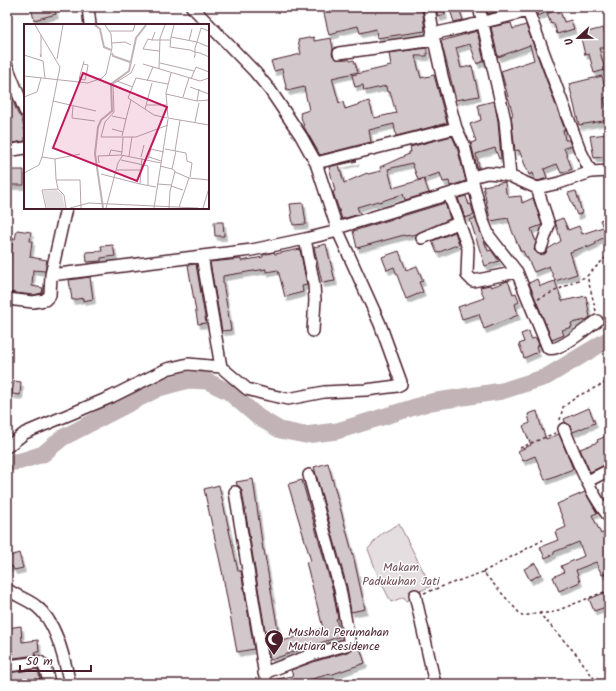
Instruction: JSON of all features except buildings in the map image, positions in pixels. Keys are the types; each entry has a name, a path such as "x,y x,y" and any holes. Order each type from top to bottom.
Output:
{"street":[{"path":"88,7 90,24"},
{"path":"192,7 208,24"},
{"path":"429,7 433,36 456,128 464,145 483,221 489,236 517,272 549,349 554,349 600,324"},
{"path":"479,7 494,66 505,120 510,176"},
{"path":"339,53 433,36 528,9 580,150 591,172"},
{"path":"7,447 25,433 111,398 166,369 188,364 221,367 247,389 288,399 324,392 366,390 396,386 401,382 380,324 337,230 316,163 301,136 270,90 255,72 209,25"},
{"path":"7,66 24,108"},
{"path":"316,163 456,128"},
{"path":"7,151 24,148"},
{"path":"51,275 252,250 305,239 449,194 488,173 510,176 537,188 559,183 591,172 609,170"},
{"path":"537,188 549,225 541,248"},
{"path":"449,194 468,248 466,273 470,280 473,281 517,272"},
{"path":"7,299 33,302 45,300 50,295 51,275 66,209"},
{"path":"422,238 458,223"},
{"path":"305,239 314,286 315,300 313,331"},
{"path":"202,256 221,367"},
{"path":"564,429 580,468 598,503 609,517"},
{"path":"588,481 609,470"},
{"path":"235,492 265,678 314,654 346,646 349,643 340,589 315,492 309,475"},
{"path":"7,589 36,606 47,617 55,634 70,684"},
{"path":"415,595 435,684"},
{"path":"7,666 40,662 44,665 49,684"}],"path":[{"path":"529,303 587,276 604,259 609,257"},
{"path":"587,276 600,324 609,334"},
{"path":"520,448 564,429 560,418 563,407 578,396 609,381"},
{"path":"415,595 483,572 543,540"},
{"path":"483,572 522,616 539,613 551,613 609,590"},
{"path":"539,613 577,655 598,684"}],"green space":[{"name":"Makam Padukuhan Jati","path":"399,524 431,586 412,595 413,598 406,601 404,597 391,602 378,576 368,549 381,534"}],"waterway":[{"path":"7,463 21,461 43,454 62,438 159,388 188,380 207,381 229,392 258,417 280,430 305,435 337,431 431,402 502,391 546,377 609,339"}],"place":[{"name":"Mushola Perumahan Mutiara Residence","path":"274,656"}]}
